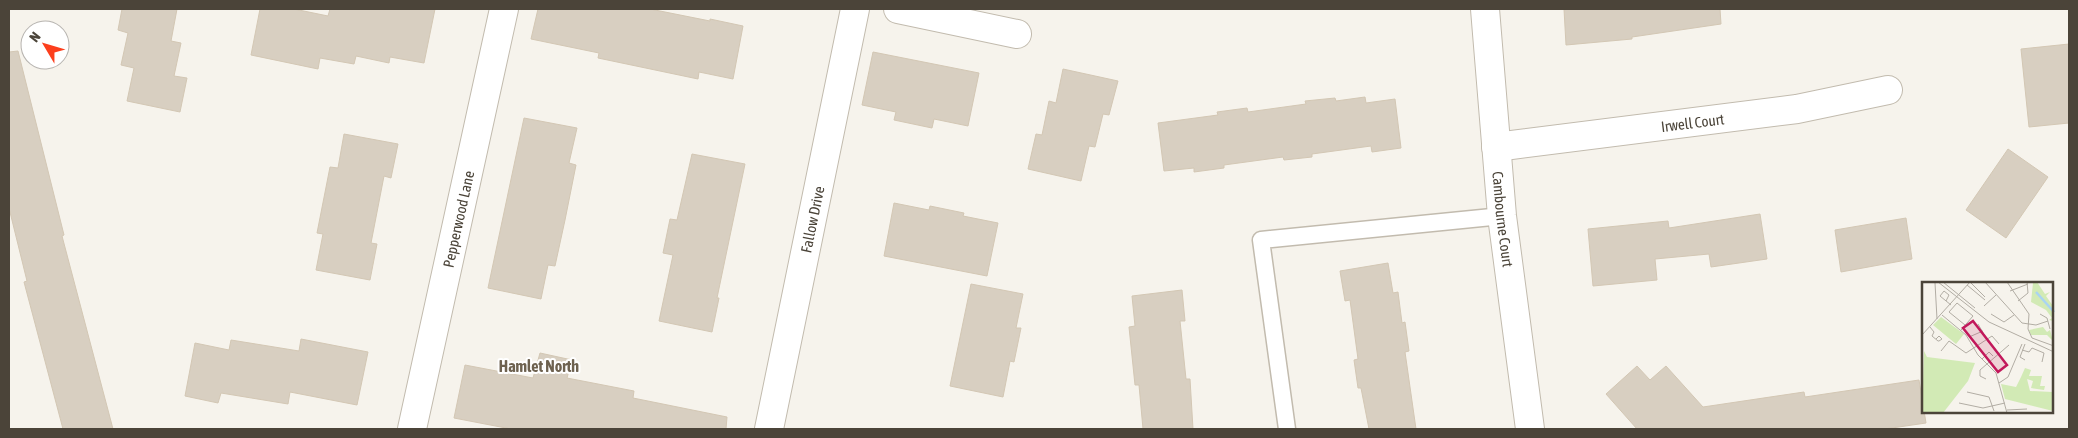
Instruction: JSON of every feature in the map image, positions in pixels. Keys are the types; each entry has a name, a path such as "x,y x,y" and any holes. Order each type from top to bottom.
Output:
{"street":[{"name":"Pepperwood Lane","path":"412,429 504,9"},
{"name":"Fallow Drive","path":"769,429 855,9"},
{"path":"898,9 1017,34"},
{"name":"Cambourne Court","path":"1485,9 1502,216 1530,429"},
{"name":"Irwell Court","path":"1496,147 1797,109 1888,90"}],"lane":[{"path":"1287,429 1260,240 1502,216"}],"building":[{"path":"122,9 177,9 171,41 181,43 174,76 187,78 180,112 127,101 134,68 121,65 128,33 118,30"},
{"path":"260,9 294,9 328,16 330,9 435,9 424,63 390,57 389,63 356,56 354,64 320,58 318,69 251,55"},
{"path":"538,9 650,9 743,26 733,79 699,72 698,79 598,58 599,53 531,39"},
{"path":"1564,9 1720,9 1721,24 1632,37 1632,39 1566,45"},
{"path":"2069,44 2069,123 2029,127 2021,49"},
{"path":"18,51 20,70 23,70 64,235 62,236 113,429 63,429 24,282 27,281 9,208 9,52"},
{"path":"873,52 979,73 968,126 934,119 932,128 894,120 896,112 862,105"},
{"path":"1063,69 1118,81 1109,115 1103,114 1095,147 1089,146 1081,181 1028,169 1036,134 1042,135 1049,101 1056,103"},
{"path":"1365,97 1366,103 1395,99 1401,148 1372,152 1371,146 1312,154 1312,157 1284,160 1283,157 1224,165 1224,168 1194,172 1194,168 1164,171 1158,123 1218,115 1217,112 1247,108 1248,112 1306,104 1305,101 1335,98 1336,101"},
{"path":"524,118 577,128 569,163 576,165 565,220 555,266 548,265 541,299 488,288"},
{"path":"344,134 398,144 391,178 384,176 371,243 377,244 370,280 316,270 323,234 317,233 330,167 338,168"},
{"path":"2008,149 2048,177 2006,238 1966,210"},
{"path":"692,154 745,164 717,298 719,298 712,332 659,321 673,255 663,253 670,219 677,220"},
{"path":"894,203 929,210 930,206 964,213 963,216 998,223 987,276 884,256"},
{"path":"1760,214 1767,259 1711,267 1709,254 1655,259 1657,280 1593,286 1588,229 1668,221 1669,228"},
{"path":"1906,218 1912,259 1841,272 1835,230"},
{"path":"1388,263 1393,293 1398,292 1402,323 1405,322 1409,351 1405,352 1416,429 1369,429 1361,388 1358,388 1354,360 1358,359 1350,300 1345,301 1340,271"},
{"path":"971,284 1023,294 1016,328 1021,328 1014,362 1010,361 1003,397 950,386"},
{"path":"1182,290 1185,321 1180,321 1186,379 1190,379 1193,429 1143,429 1139,385 1135,385 1129,327 1135,326 1132,296"},
{"path":"301,339 368,352 357,405 290,392 288,404 221,393 218,403 185,396 195,343 229,350 231,340 299,351"},
{"path":"540,353 572,360 567,378 634,391 633,398 727,417 726,429 511,429 454,418 465,365 533,378"},
{"path":"1637,366 1650,380 1666,366 1703,407 1804,392 1805,397 1919,380 1922,413 1924,413 1926,423 1885,429 1637,429 1606,394"}],"district":[{"name":"Hamlet North","path":"539,366"}]}
